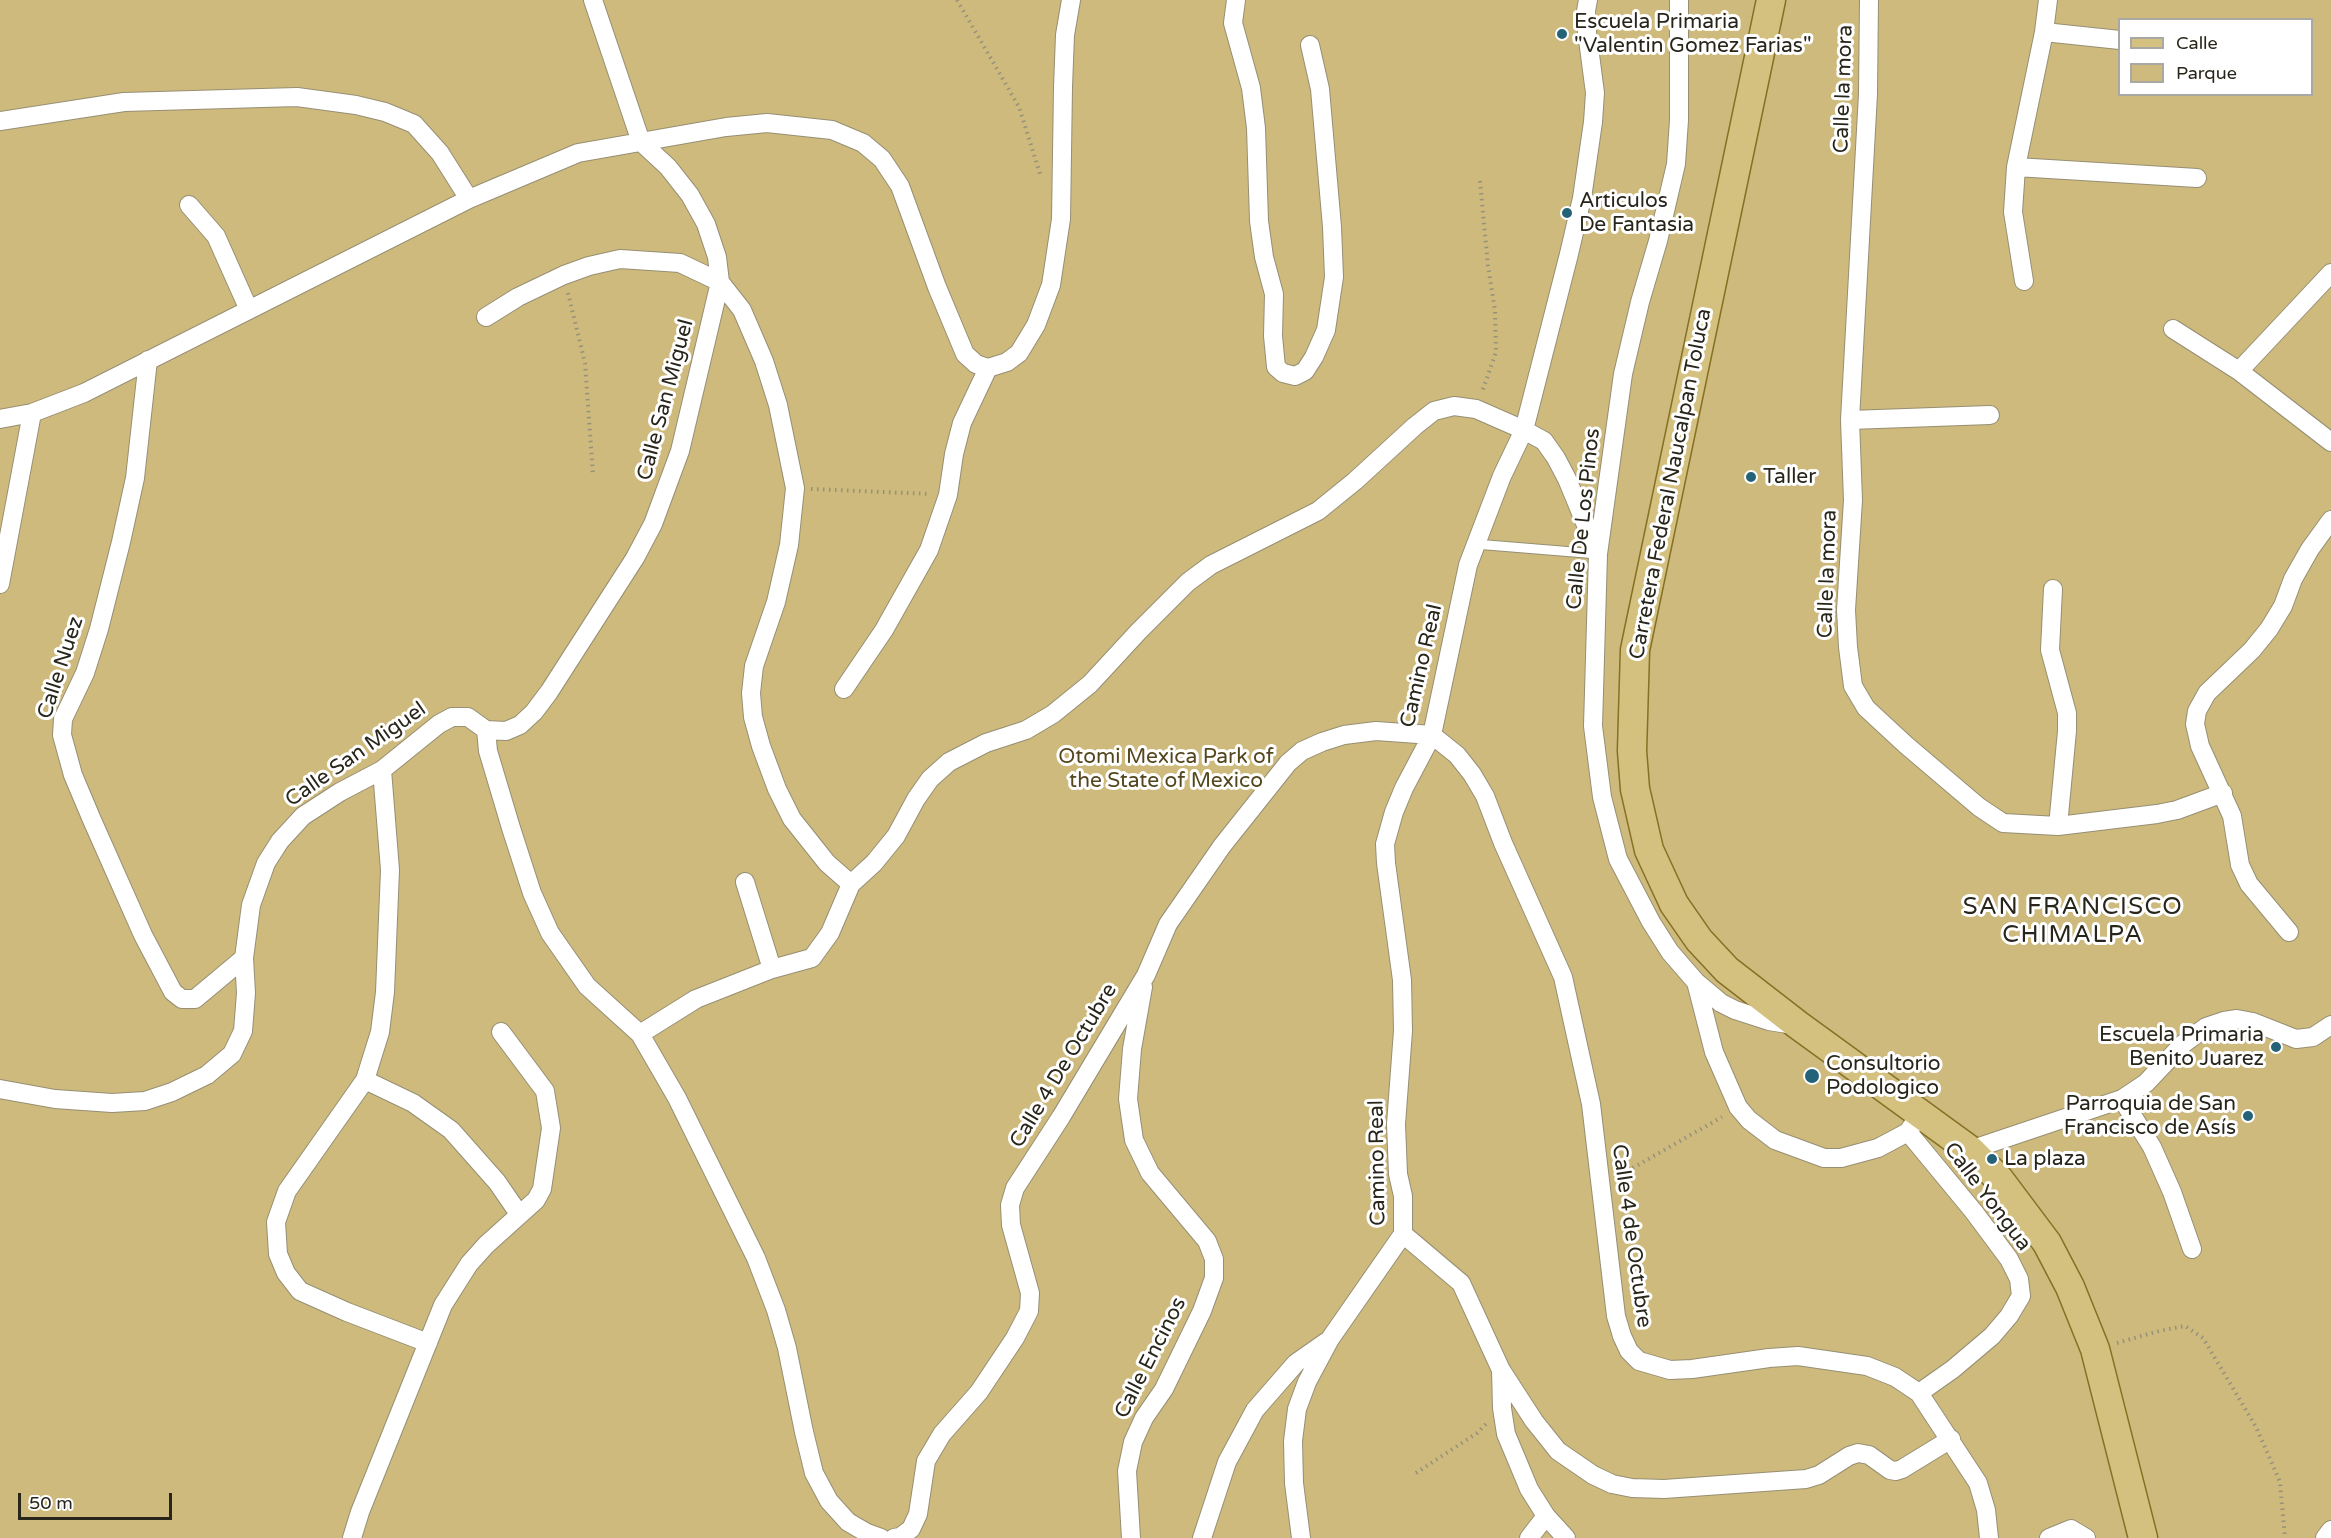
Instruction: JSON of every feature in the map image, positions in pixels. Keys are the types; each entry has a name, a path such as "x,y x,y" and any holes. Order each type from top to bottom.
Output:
{"main road":[{"name":"Carretera Federal Naucalpan Toluca","path":"1771,0 1635,650 1632,751 1635,789 1649,850 1674,904 1699,940 1727,970 1798,1025 1914,1123 1970,1150 1999,1179 2047,1243 2070,1287 2095,1349 2143,1538"}],"street":[{"path":"593,0 641,142"},
{"path":"0,419 32,413 84,393 469,199 578,153 726,127 767,123 832,130 863,143 882,159 900,186 941,297 965,354 976,364 988,368 1006,363 1019,353 1036,325 1052,285 1061,219 1064,56 1071,0"},
{"path":"1236,0 1233,23 1251,88 1256,129 1259,221 1264,257 1274,294 1273,336 1276,367 1282,372 1295,376 1305,371 1326,330 1334,277 1320,89 1310,45"},
{"name":"Camino Real","path":"1301,1538 1294,1483 1293,1441 1297,1409 1307,1382 1330,1339 1403,1234 1403,1196 1398,1174 1396,1124 1403,1031 1402,981 1385,844 1404,788 1432,735 1467,566 1502,476 1524,430 1569,254 1582,198 1595,93 1587,32 1588,0"},
{"name":"Calle De Los Pinos","path":"1679,0 1679,120 1676,164 1623,374 1598,554 1593,726 1602,797 1618,859 1651,922 1670,952 1696,982 1713,997 1735,1010 1769,1021 1798,1025"},
{"name":"Calle la mora","path":"1869,0 1868,94 1851,420 1853,500 1846,610 1853,686 1866,708 1906,745 1979,807 2003,823 2058,826 2177,810 2223,793"},
{"path":"2024,281 2013,212 2016,167 2044,32 2048,0"},
{"path":"2044,32 2118,40"},
{"path":"0,121 124,102 297,97 356,105 385,112 414,124 440,153 469,199"},
{"name":"Calle San Miguel","path":"0,1089 55,1099 112,1103 145,1101 172,1092 207,1075 232,1054 243,1031 246,993 244,958 251,906 266,864 280,842 303,816 340,792 382,770 439,724 452,717 468,717 486,730 506,731 520,725 534,712 636,558 652,524 680,451 720,282 717,257 706,224 690,195 668,167 641,142"},
{"path":"2016,167 2197,178"},
{"path":"189,205 216,236 249,310"},
{"path":"486,317 518,297 564,275 620,259 680,263 720,282 742,310 764,361 785,433 795,488 789,545 776,602 754,666 751,693 753,717 760,746 792,819 827,864 851,884"},
{"path":"2239,371 2331,273"},
{"path":"2174,329 2239,371 2331,442"},
{"name":"Calle Nuez","path":"148,360 135,478 121,542 99,629 85,673 63,719 62,735 73,775 92,820 148,944 173,992 182,999 195,999 244,958"},
{"path":"844,689 884,630 929,550 948,495 954,454 962,423 988,368"},
{"path":"640,1034 696,999 772,969 812,958 830,933 851,884 874,864 896,836 930,779 949,762 986,743 1026,730 1053,714 1090,684 1188,582 1211,565 1318,511 1355,482 1434,411 1454,406 1476,409 1544,441 1556,458 1598,554"},
{"path":"0,584 32,413"},
{"path":"1851,420 1990,415"},
{"path":"2289,932 2249,884 2240,865 2232,816 2200,746 2195,724 2197,711 2206,693 2252,650 2269,628 2283,606 2293,579 2310,549 2330,523"},
{"path":"2053,589 2050,651 2067,713 2058,826"},
{"path":"486,730 488,751 511,828 532,893 550,933 587,986 640,1034 677,1098 756,1258 788,1348 814,1473 829,1501 848,1522 874,1536"},
{"name":"Calle 4 De Octubre","path":"894,1538 900,1537 911,1529 918,1514 926,1461 942,1434 979,1392 1015,1338 1029,1311 1030,1293 1011,1226 1010,1205 1015,1188 1061,1117 1146,975 1168,924 1192,886 1269,786 1288,763 1302,751 1344,735 1376,731 1432,735"},
{"name":"Calle 4 de Octubre","path":"1432,735 1457,755 1485,796 1503,843 1563,977 1590,1104 1616,1316 1629,1351 1639,1361 1670,1370 1798,1356 1866,1366 1895,1377 1919,1393 1978,1483 1986,1510 1989,1538"},
{"path":"382,770 390,870 386,982 380,1032 365,1080 287,1191 276,1222 278,1254 286,1273 300,1291 346,1312 428,1343"},
{"path":"745,882 772,969"},
{"name":"Calle Encinos","path":"1131,1538 1128,1471 1133,1442 1144,1418 1164,1389 1202,1311 1214,1278 1214,1259 1207,1241 1150,1173 1134,1140 1128,1099 1131,1059 1146,975"},
{"path":"1696,982 1713,1052 1738,1107 1749,1120 1774,1140 1824,1158 1841,1158 1878,1148 1914,1123"},
{"path":"1970,1150 2122,1099 2146,1083 2183,1044 2206,1027 2237,1019 2253,1022 2296,1039 2313,1037 2331,1025"},
{"path":"352,1538 360,1512 443,1305 469,1264 536,1200 542,1189 551,1128 545,1091 501,1032"},
{"path":"365,1080 413,1103 451,1130 497,1182 519,1214"},
{"path":"2122,1099 2152,1147 2172,1192 2192,1249"},
{"name":"Calle Yongua","path":"1914,1123 2009,1259 2019,1279 2020,1296 2009,1316 1992,1336 1953,1369 1919,1393"},
{"path":"1403,1234 1461,1283 1501,1370 1534,1421 1558,1451 1612,1484 1632,1488 1664,1489 1806,1479 1819,1475 1849,1456 1858,1453 1869,1455 1890,1470 1896,1471 1951,1439"},
{"path":"1202,1538 1227,1462 1255,1410 1296,1364 1330,1339"},
{"path":"1501,1370 1502,1408 1506,1434 1529,1489 1546,1516 1566,1538"},
{"path":"1529,1538 1546,1516"},
{"path":"2049,1538 2071,1529 2086,1538"},
{"path":"2325,1538 2331,1530"}],"lane":[{"path":"1475,544 1598,554"}],"path":[{"path":"957,0 1019,107 1044,187"},
{"path":"1476,409 1497,352 1495,310 1488,266 1480,181"},
{"path":"564,275 585,363 593,475"},
{"path":"795,488 948,495"},
{"path":"1600,1186 1738,1107"},
{"path":"2095,1349 2159,1330 2185,1326 2203,1338 2256,1426 2280,1482 2285,1538"},
{"path":"1416,1473 1477,1433 1502,1408"}],"green space":[{"name":"Otomi Mexica Park of the State of Mexico","path":"0,0 2331,0 2331,1538 0,1538"}],"place":[{"name":"Escuela Primaria \"Valentin Gomez Farias\"","path":"1562,34"},
{"name":"Articulos De Fantasia","path":"1567,213"},
{"name":"Taller","path":"1751,477"},
{"name":"Escuela Primaria Benito Juarez","path":"2276,1047"},
{"name":"Consultorio Podologico","path":"1812,1076"},
{"name":"Parroquia de San Francisco de Asís","path":"2248,1116"},
{"name":"La plaza","path":"1992,1159"}],"district":[{"name":"SAN FRANCISCO CHIMALPA","path":"2073,922"}]}
